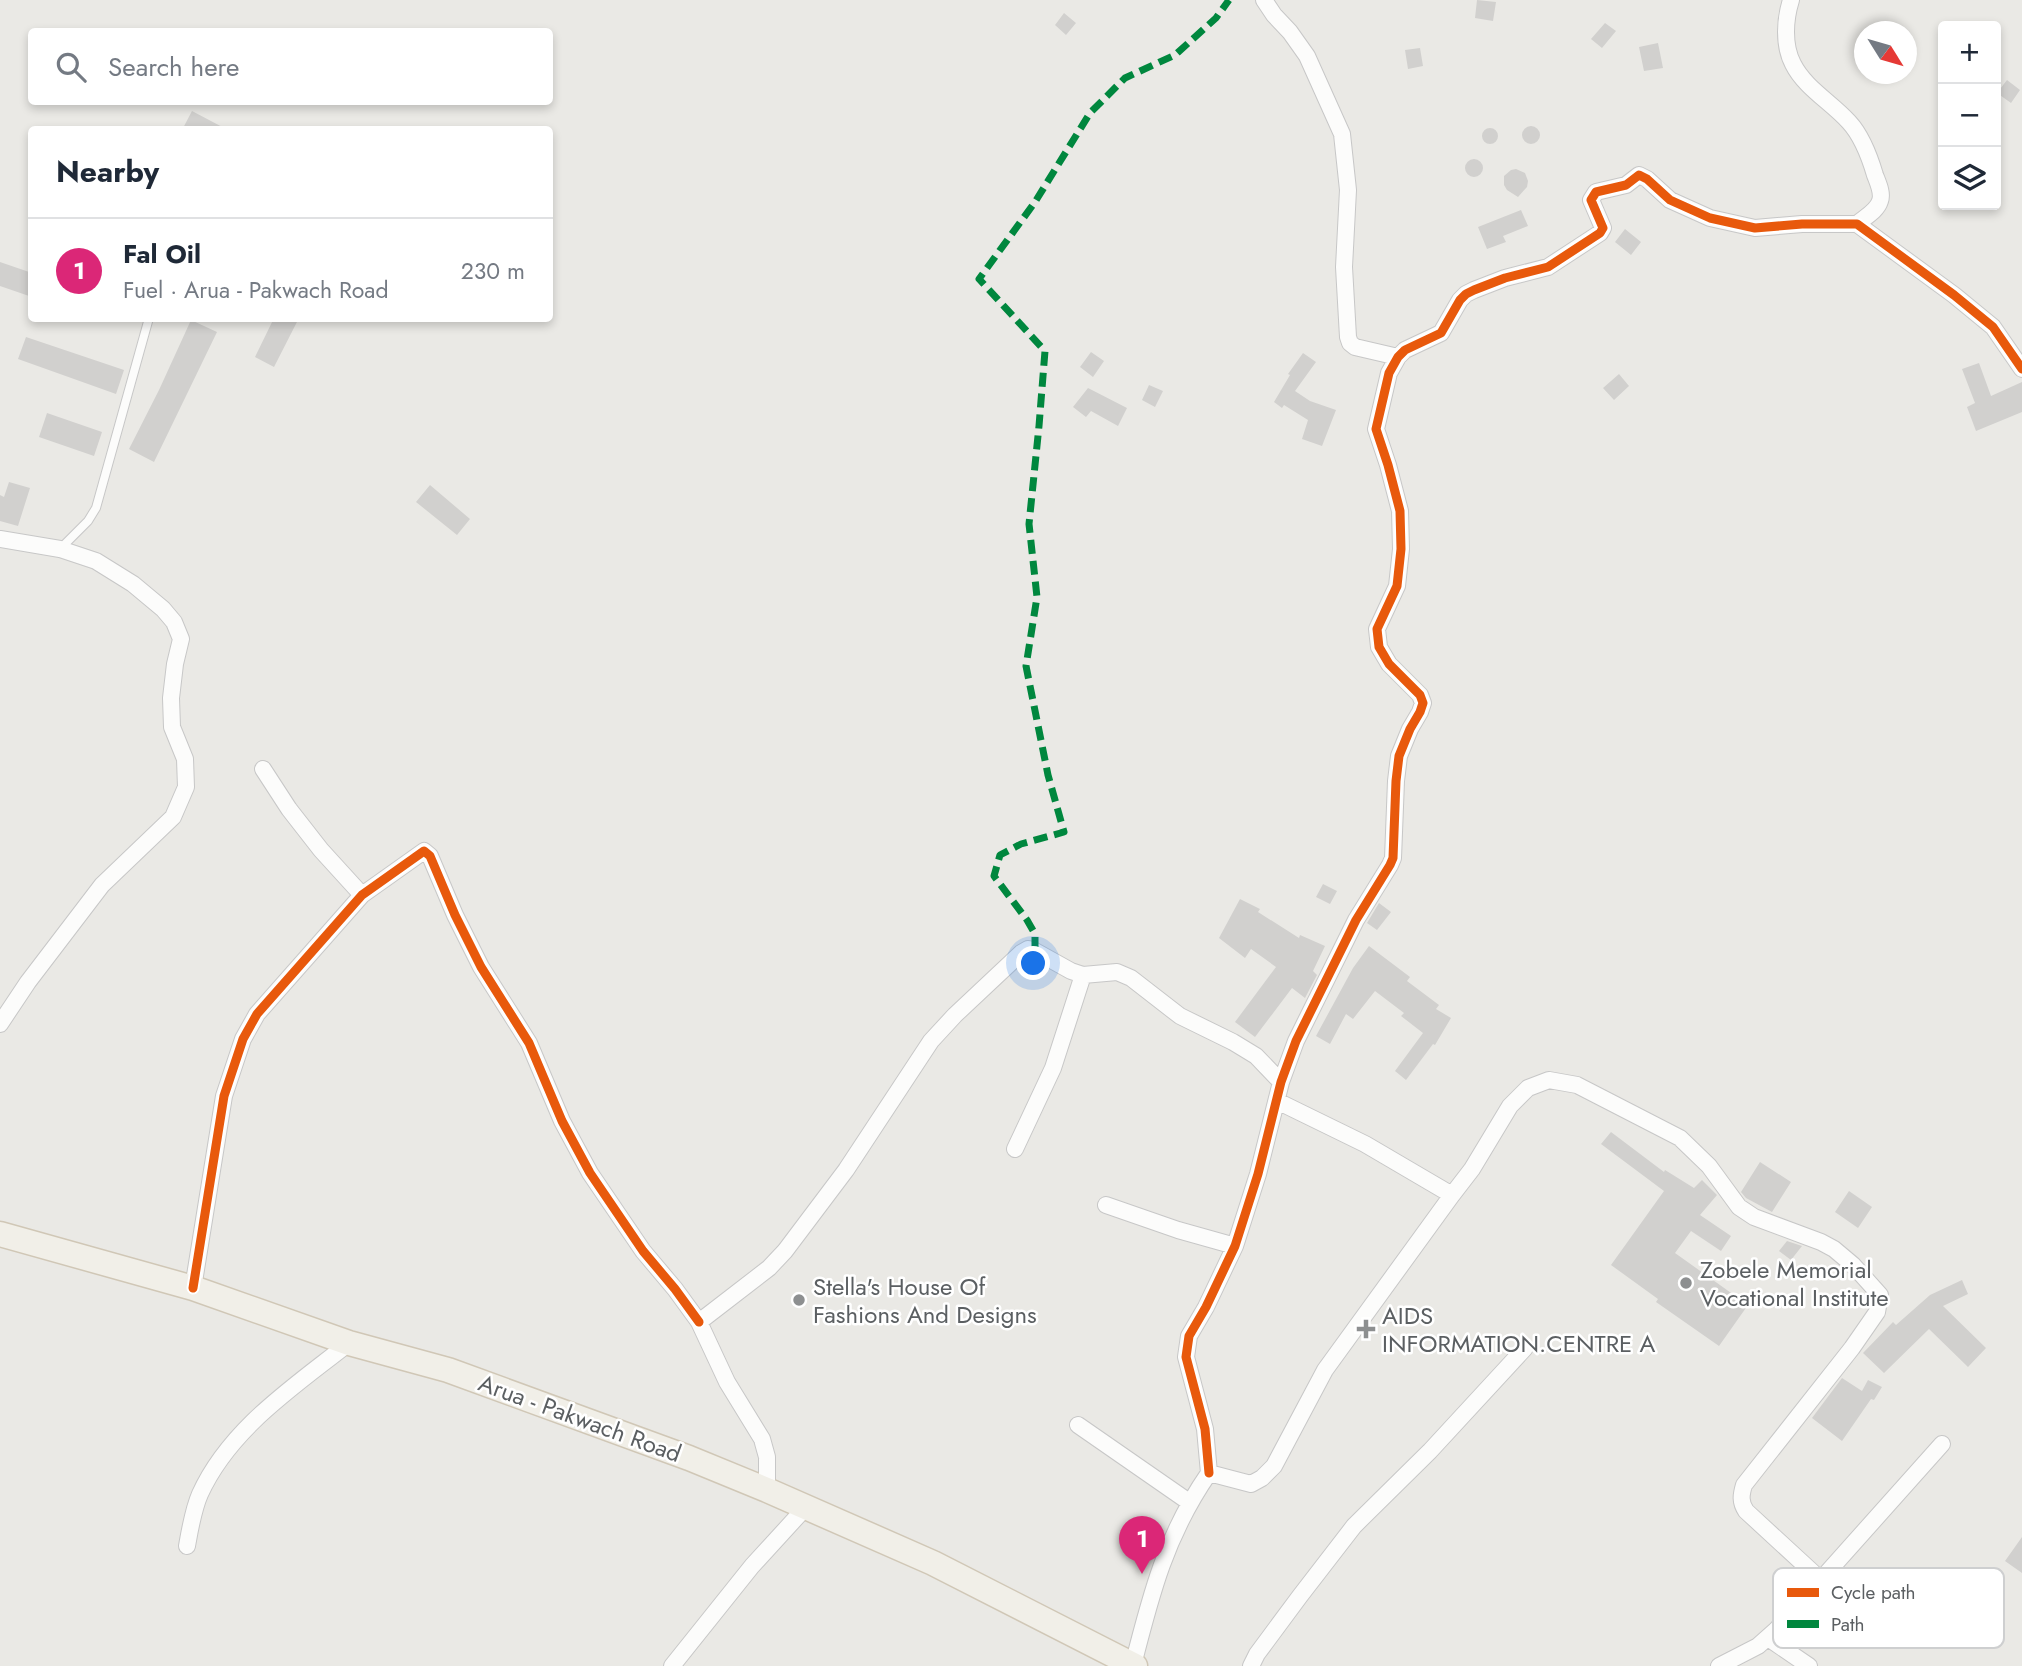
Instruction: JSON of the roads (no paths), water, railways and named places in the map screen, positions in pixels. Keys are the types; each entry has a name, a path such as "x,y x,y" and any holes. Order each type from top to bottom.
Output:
{"main road":[{"name":"Arua - Pakwach Road","path":"0,1234 193,1288 349,1343 448,1370 563,1411 767,1490 933,1563 1134,1666"}],"street":[{"path":"1264,0 1307,56 1342,134 1348,190 1345,267 1350,343 1355,347 1398,357"},
{"path":"1791,0 1786,20 1786,39 1792,62 1804,79 1851,124 1879,186 1879,204 1857,224"},
{"path":"1134,1666 1157,1577 1189,1502 1209,1473 1205,1429 1186,1357 1189,1336 1235,1247 1258,1174 1281,1082 1296,1041 1356,920 1393,858 1395,781 1399,756 1423,703 1420,695 1389,664 1378,647 1377,629 1397,586 1401,511 1376,429 1389,373 1398,357 1409,348 1441,333 1466,294 1505,278 1548,267 1600,233 1603,228 1591,200 1593,195 1626,185 1639,175 1670,200 1710,218 1755,228 1802,224 1857,224 1993,327 2022,369"},
{"path":"0,539 60,549 96,561 163,609 174,622 181,639 174,664 172,727 185,759 186,787 173,817 102,884 28,982 0,1024"},
{"path":"263,769 289,809 321,850 362,895"},
{"path":"193,1288 224,1096 243,1039 257,1014 362,895 424,852 430,856 481,967 530,1043 562,1121 590,1173 643,1251 699,1322 727,1382 762,1439 767,1457 767,1490"},
{"path":"699,1322 769,1268 785,1251 846,1170 931,1041 955,1015 1028,948 1083,975 1117,972 1131,978 1180,1016 1256,1056 1281,1082"},
{"path":"1015,1149 1053,1068 1083,975"},
{"path":"1209,1473 1251,1484 1274,1466 1325,1370 1472,1169 1510,1106 1528,1088 1549,1080 1577,1085 1680,1138 1709,1166 1739,1207 1754,1217 1828,1245 1853,1265 1880,1295 1877,1311 1852,1348 1744,1485 1742,1492 1742,1503 1746,1511 1808,1568"},
{"path":"1277,1101 1365,1144 1452,1195"},
{"path":"1105,1205 1235,1247"},
{"path":"187,1546 193,1514 201,1493 236,1439 259,1415 349,1343"},
{"path":"1251,1666 1257,1654 1354,1526 1430,1451 1525,1348"},
{"path":"1078,1425 1189,1502"},
{"path":"1832,1568 1942,1444"},
{"path":"672,1666 752,1566 806,1507"},
{"path":"1719,1666 1747,1652 1773,1633"},
{"path":"1768,1638 1773,1641"},
{"path":"1783,1648 1809,1666"}],"lane":[{"path":"60,549 96,509 148,322"}],"place":[{"name":"Zobele Memorial Vocational Institute","path":"1686,1283"},
{"name":"Stella's House Of Fashions And Designs","path":"799,1300"},
{"name":"AIDS INFORMATION.CENTRE A","path":"1366,1329"},
{"name":"Fal Oil","path":"1142,1574"}]}
